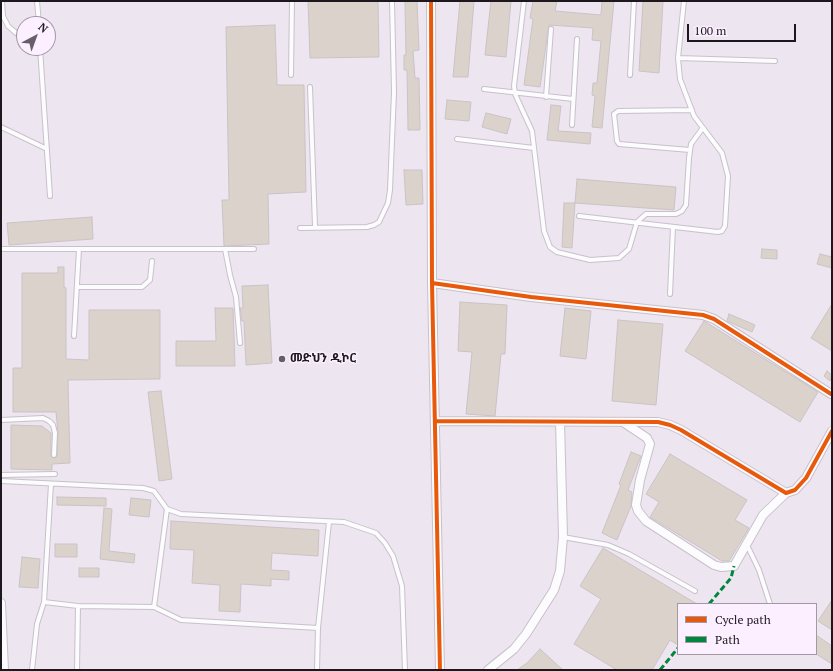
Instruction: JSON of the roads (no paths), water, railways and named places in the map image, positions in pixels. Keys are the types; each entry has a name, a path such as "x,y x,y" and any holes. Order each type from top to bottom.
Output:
{"street":[{"path":"431,1 432,283 440,670"},
{"path":"432,283 531,297 703,315 714,319 832,394"},
{"path":"435,422 658,422 670,425 786,494"},
{"path":"488,670 514,649 526,634 554,590 560,571 563,537 560,422"},
{"path":"623,422 647,438 650,444 640,480 636,505 641,516 708,561 721,567 734,566 763,515 786,494 795,490 806,478 832,431"},
{"path":"1,603 4,670"}],"lane":[{"path":"2,1 3,16 8,26 16,33"},
{"path":"37,1 38,16"},
{"path":"291,74 292,1"},
{"path":"300,228 315,226 367,227 379,222 388,203 390,190 394,92 392,1"},
{"path":"524,1 514,86 515,94 530,123 544,231 550,247 557,252 590,260 619,258 630,249 637,222 646,214 676,214 682,211 686,205 690,150 696,136 702,129"},
{"path":"630,75 634,1"},
{"path":"579,216 718,232 722,231 725,226 728,176 722,153 702,129 692,110 680,79 678,58 684,1"},
{"path":"546,97 551,29"},
{"path":"572,125 577,39"},
{"path":"41,56 50,196"},
{"path":"678,58 775,61"},
{"path":"310,87 315,226"},
{"path":"484,89 515,94 573,99"},
{"path":"690,150 619,144 617,141 614,114 618,111 692,110"},
{"path":"1,126 47,149"},
{"path":"457,139 534,148"},
{"path":"670,294 673,227"},
{"path":"1,249 254,249"},
{"path":"74,336 79,249"},
{"path":"225,249 236,297 240,343"},
{"path":"77,287 142,287 150,280 152,261"},
{"path":"1,420 43,418 49,421 53,425 55,433 54,455"},
{"path":"1,475 55,474"},
{"path":"1,481 149,489 158,495 167,509 181,514 344,522 376,533 385,542 393,556 402,586 405,670"},
{"path":"32,670 37,624 44,602 51,484"},
{"path":"154,607 167,509"},
{"path":"317,670 318,628 328,522"},
{"path":"563,537 608,545 629,554 695,591"},
{"path":"747,545 759,570 770,603"},
{"path":"44,602 78,606 154,607 181,620 318,628"},
{"path":"77,670 78,606"}],"place":[{"name":"መድህን ዲኮር","path":"282,359"}]}
